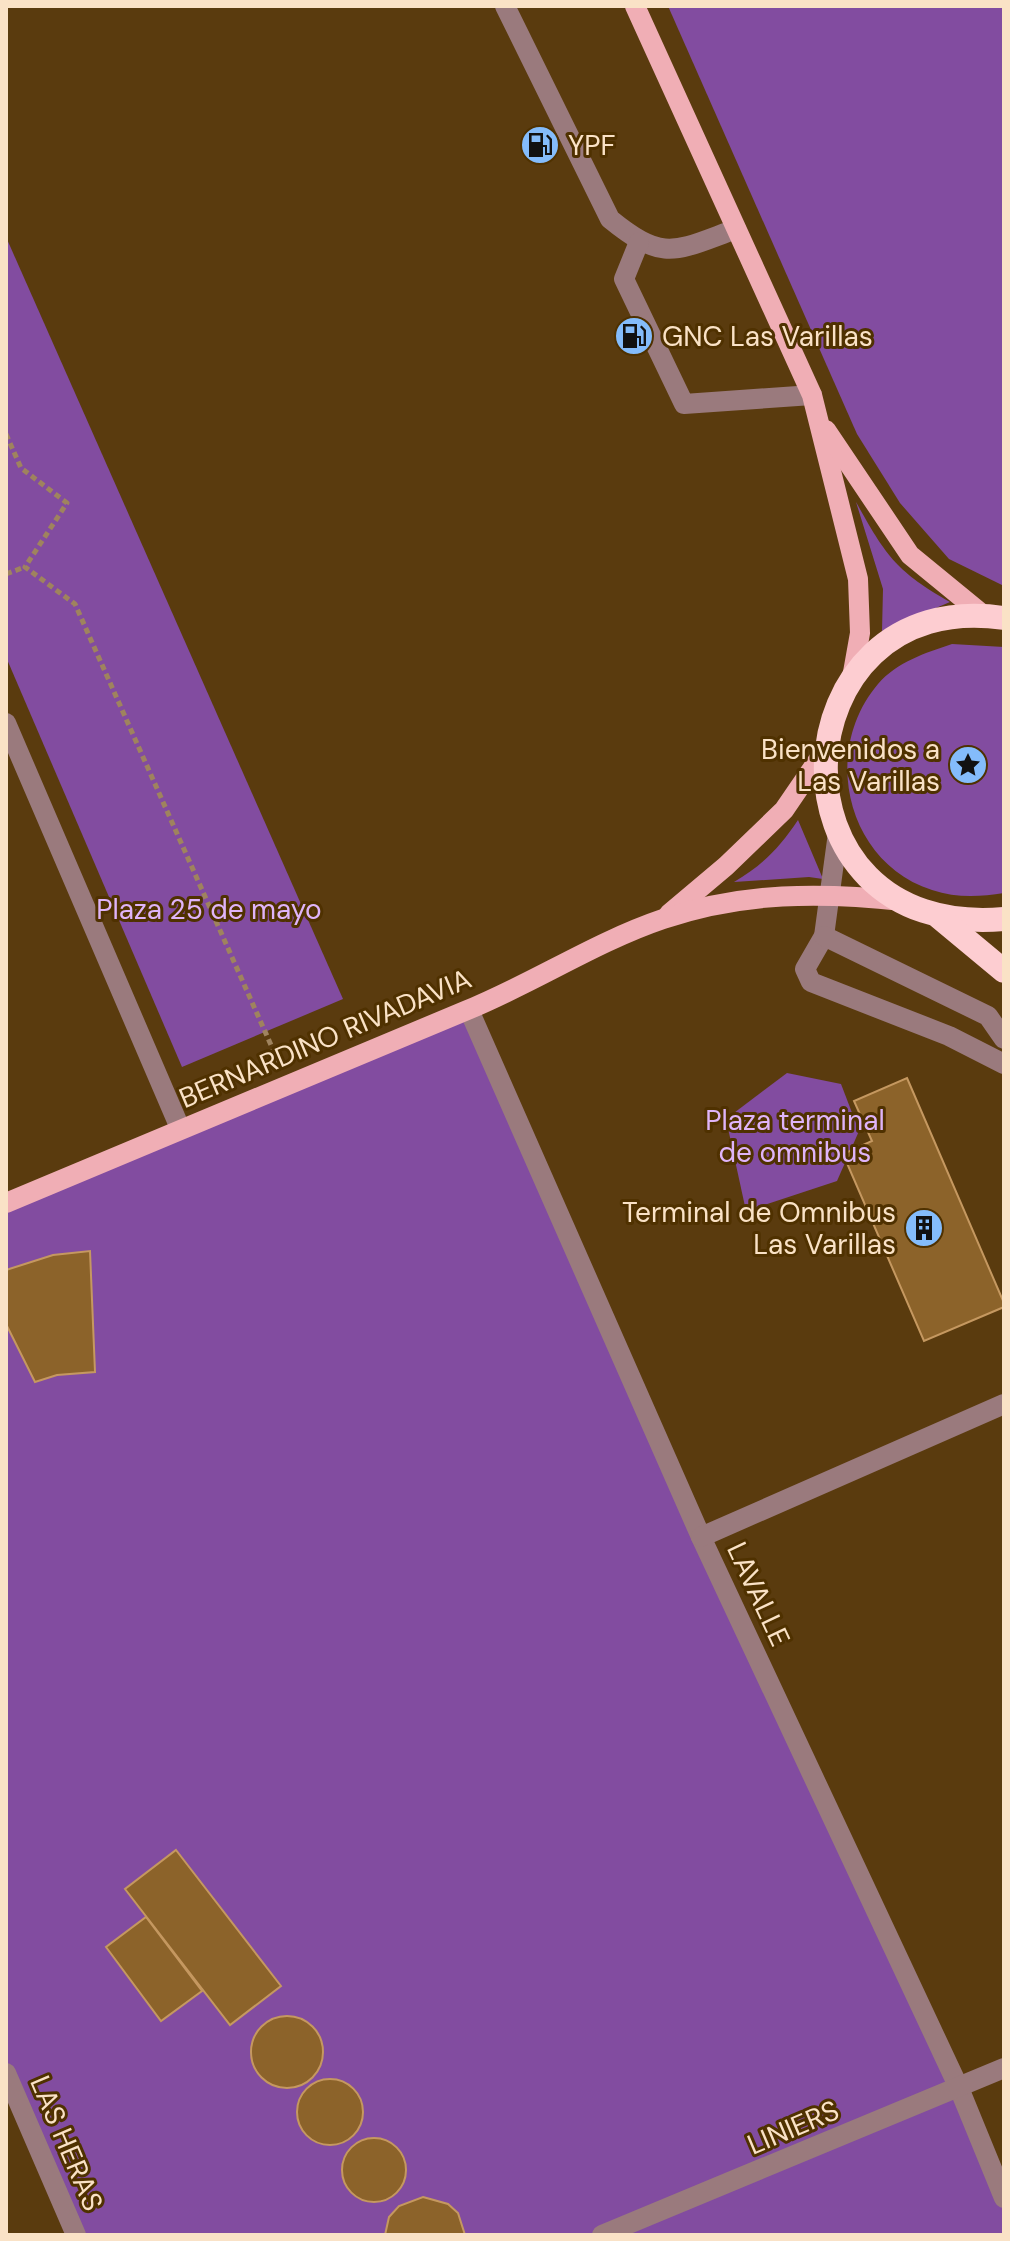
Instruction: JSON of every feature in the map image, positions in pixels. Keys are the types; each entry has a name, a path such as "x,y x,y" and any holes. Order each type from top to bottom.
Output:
{"highway":[{"path":"993,616 944,618 909,630 878,650 852,678 835,712 825,750 824,778 838,833 871,880 903,901 937,915 970,921 1004,919"},
{"path":"937,915 1004,971"}],"main road":[{"path":"635,6 812,395 858,579 860,633 852,678"},
{"path":"819,421 910,555 993,616"},
{"name":"BERNARDINO RIVADAVIA","path":"662,919 726,866 784,810 825,750"},
{"name":"BERNARDINO RIVADAVIA","path":"6,1203 288,1082 469,1010 662,919 784,894 832,894 903,901"}],"street":[{"path":"505,6 610,219 639,242 675,251 736,229"},
{"path":"639,242 624,279 684,404 812,395"},
{"path":"6,723 180,1128"},
{"path":"838,833 824,936 805,969 811,982 949,1036 1004,1064"},
{"path":"824,936 988,1016 1004,1039"},
{"name":"LAVALLE","path":"469,1010 701,1537 959,2088 1004,2198"},
{"path":"701,1537 1004,1404"},
{"name":"LINIERS","path":"602,2235 1004,2068"},
{"name":"LAS HERAS","path":"6,2073 76,2235"}],"path":[{"path":"6,434 21,468 67,503 25,567 6,574"},
{"path":"25,567 75,604 288,1082"}],"green space":[{"path":"668,6 1004,6 1004,586 949,559 900,503 857,434"},
{"name":"Plaza 25 de mayo","path":"6,237 343,999 182,1067 6,657"},
{"path":"856,502 894,561 917,581 950,602 882,631 883,589"},
{"path":"952,644 1004,647 1004,893 959,896 932,890 903,876 879,855 862,830 851,802 847,771 850,741 860,711 878,684 894,670"},
{"path":"798,820 823,879 809,877 734,882 770,855"},
{"path":"469,1010 1004,2197 1004,2235 75,2235 6,2076 6,1203"},
{"name":"Plaza terminal de omnibus","path":"787,1073 841,1084 859,1131 837,1181 746,1211 726,1119"}],"building":[{"name":"Terminal de Omnibus Las Varillas","path":"907,1078 1004,1303 1004,1307 924,1341 843,1154 872,1141 854,1101"},
{"path":"90,1251 95,1372 57,1375 35,1382 6,1324 6,1270 53,1255"},
{"path":"176,1850 281,1986 230,2025 125,1889"},
{"path":"146,1917 202,1991 161,2021 106,1947"},
{"path":"287,2016 307,2022 317,2032 323,2052 317,2072 307,2082 287,2088 267,2082 257,2072 251,2052 257,2032 267,2022"},
{"path":"323,2079 337,2079 349,2084 358,2093 363,2112 361,2125 354,2136 337,2145 323,2145 311,2140 302,2131 297,2119 297,2105 302,2093 311,2084"},
{"path":"368,2138 380,2138 397,2147 404,2158 404,2182 397,2193 380,2202 368,2202 356,2197 347,2188 342,2176 342,2164 347,2152 356,2143"},
{"path":"423,2197 448,2204 458,2213 465,2235 385,2235 389,2217 399,2206"}],"place":[{"name":"YPF","path":"540,145"},
{"name":"GNC Las Varillas","path":"634,336"},
{"name":"Bienvenidos a Las Varillas","path":"968,765"},
{"name":"Terminal de Omnibus Las Varillas","path":"924,1228"}]}
